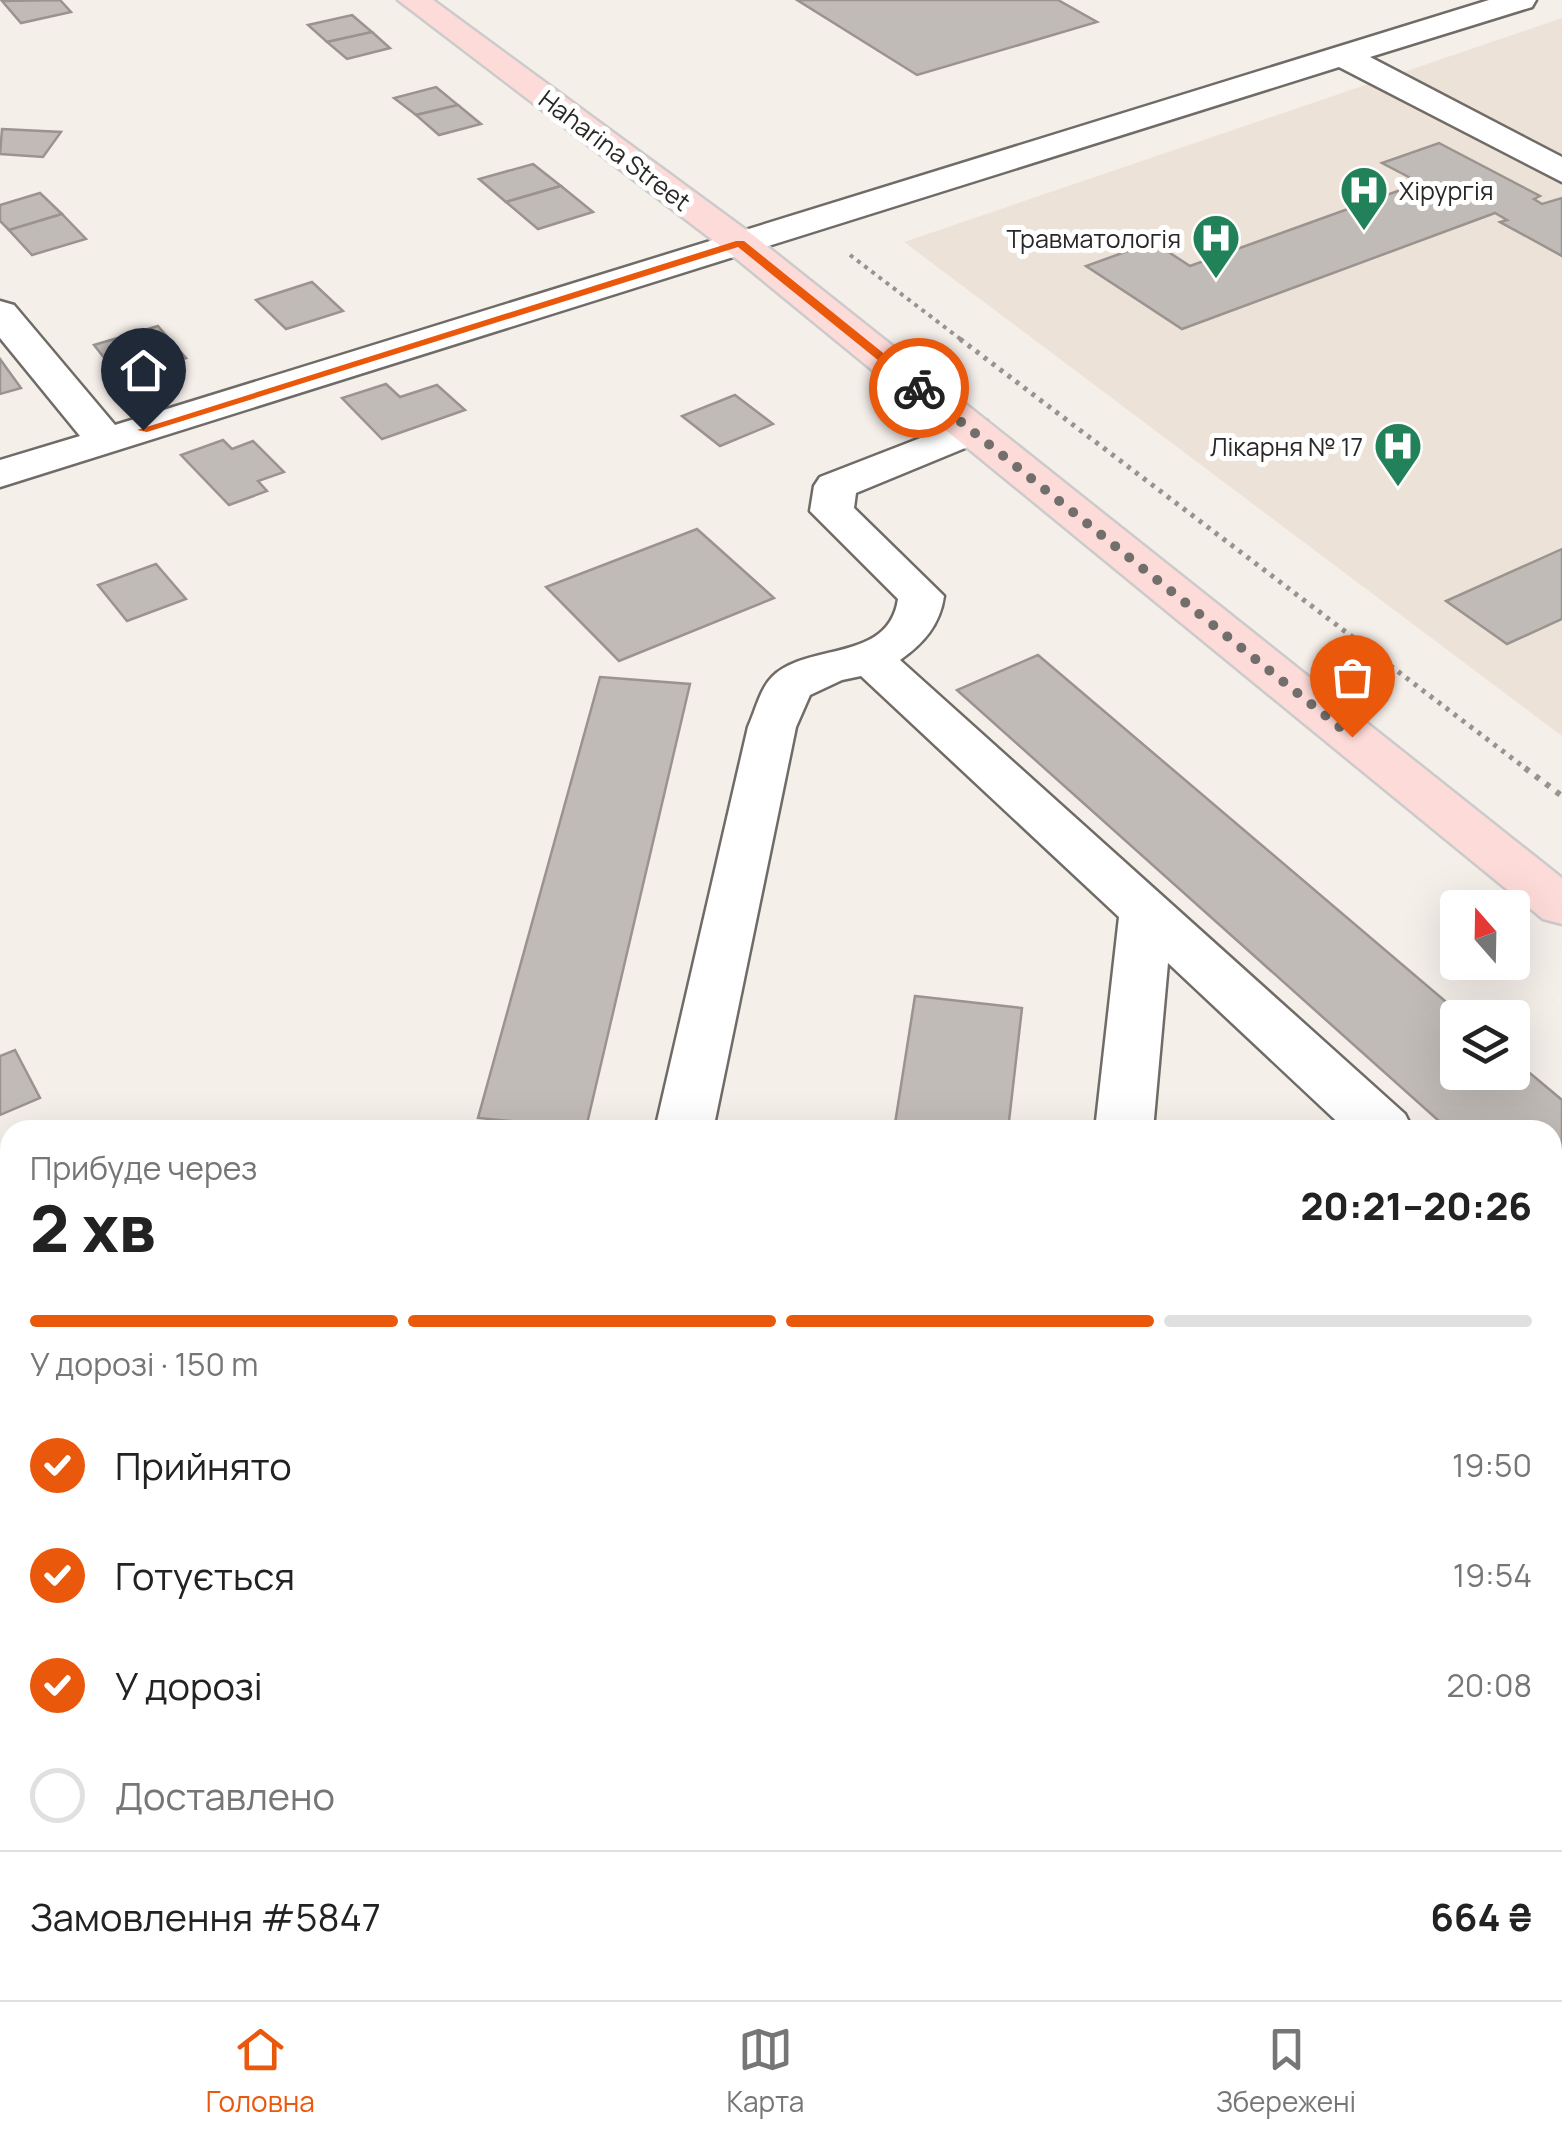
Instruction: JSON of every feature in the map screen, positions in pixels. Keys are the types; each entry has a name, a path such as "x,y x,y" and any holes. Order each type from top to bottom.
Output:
{"main road":[{"name":"Haharina Street","path":"414,0 740,243 1562,906"}],"street":[{"path":"0,474 1521,0"},
{"path":"1388,10 1419,32"},
{"path":"1342,56 1562,171"},
{"path":"0,313 106,441"},
{"path":"686,1120 772,727 790,686 828,668 871,659 904,636 920,616 921,596 832,510 836,486 972,430"},
{"path":"871,659 1373,1120"},
{"path":"1125,1120 1146,912"}],"path":[{"path":"808,222 1562,796"}],"shaded area":[{"name":"Лікарня № 17","path":"1562,18 1562,736 904,242"}],"building":[{"path":"60,0 71,12 21,23 2,1"},
{"path":"797,0 1058,0 1097,22 917,75"},
{"path":"352,15 372,32 327,42 308,25"},
{"path":"372,32 390,48 347,59 327,42"},
{"path":"436,87 458,105 416,115 394,98"},
{"path":"458,105 481,124 439,135 416,115"},
{"path":"2,129 61,132 43,157 0,154"},
{"name":"Хірургія","path":"1439,143 1540,196 1534,199 1542,204 1562,198 1562,256 1500,222 1507,220 1495,213 1182,329 1086,266 1153,242 1190,266 1420,183 1382,163"},
{"path":"533,164 561,186 506,202 479,179"},
{"path":"561,186 593,212 538,229 506,202"},
{"path":"40,193 62,214 9,230 0,221 0,205"},
{"path":"62,214 86,239 32,255 9,230"},
{"path":"312,282 343,311 286,329 256,300"},
{"path":"158,326 186,358 120,378 94,345"},
{"path":"0,359 21,388 0,394"},
{"path":"386,384 400,397 437,385 465,410 382,439 342,398"},
{"path":"735,395 773,424 720,446 682,416"},
{"path":"223,440 232,449 253,441 284,472 258,481 267,491 229,505 181,455"},
{"path":"697,529 774,598 619,661 546,587"},
{"path":"1562,549 1562,619 1507,644 1446,601"},
{"path":"156,564 186,599 127,621 98,585"},
{"path":"1038,655 1444,1000 1440,1000 1440,1090 1530,1090 1530,1073 1562,1100 1562,1120 1438,1120 957,690"},
{"path":"600,677 690,684 588,1120 478,1118"},
{"path":"915,996 1022,1008 1009,1120 896,1120"},
{"path":"15,1050 40,1098 0,1115 0,1056"}],"way so far":[{"path":"919,388 1352,737"}],"place":[{"name":"Хірургія","path":"1364,232"},
{"name":"Травматологія","path":"1216,280"},
{"name":"Лікарня № 17","path":"1398,488"}],"route":[{"path":"143,430 740,243 919,388"}]}
